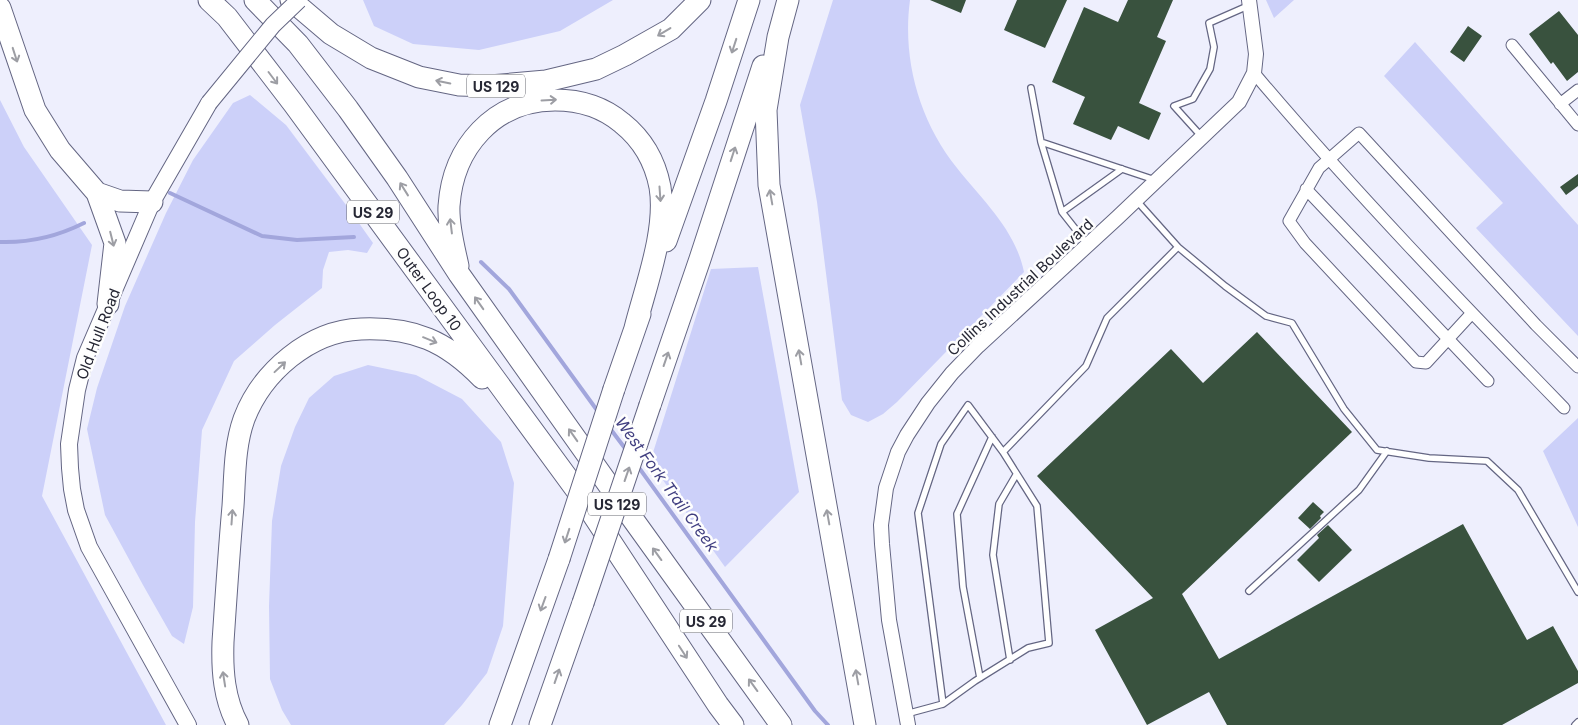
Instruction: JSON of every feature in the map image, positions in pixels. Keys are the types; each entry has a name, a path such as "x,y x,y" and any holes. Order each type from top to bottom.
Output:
{"highway":[{"name":"Outer Loop 10","path":"209,0 227,17 292,103 580,495 718,704"},
{"name":"US 29","path":"255,0 298,44 348,109 397,178 459,274 781,725"},
{"name":"US 129","path":"291,0 331,34 371,58 419,77 458,85 490,86 546,81 596,69 670,29 700,0"},
{"path":"500,725 559,559 614,389 716,101 749,0"},
{"path":"787,0 778,37 766,110 769,186 866,725"},
{"name":"US 129","path":"541,724 787,0"},
{"path":"0,8 34,110 60,150 97,193 115,243 108,304"},
{"path":"459,274 449,208 453,181 459,163 468,147 486,125 500,115 527,103 544,100 566,100 584,103 609,113 632,130 644,145 660,186 660,232 635,328"},
{"path":"97,193 120,201 152,202"},
{"path":"238,725 230,706 222,670 237,455 244,419 264,383 277,368 309,345 341,331 377,328 415,334 436,342 455,353 531,429"},
{"path":"489,725 526,650"},
{"path":"718,704 726,725"},
{"name":"US 29","path":"718,704 733,725"}],"main road":[{"name":"Old Hull Road","path":"188,725 89,547 82,530 72,489 69,444 76,390 85,358 152,202 209,103 273,25 299,0"}],"street":[{"name":"Collins Industrial Boulevard","path":"907,720 889,620 882,544 883,506 891,469 907,435 928,403 978,346 1239,102 1254,73 1256,54 1249,2"},
{"path":"1512,45 1578,125"},
{"path":"1254,73 1328,159 1564,408"},
{"path":"1560,104 1578,90"},
{"path":"1472,313 1426,364 1416,362 1305,243 1289,220 1319,168 1359,133 1536,325 1578,367"},
{"path":"1306,189 1488,381"}],"lane":[{"path":"1202,137 1174,106 1193,99 1210,69 1214,47 1209,23 1249,2"},
{"path":"1031,88 1041,142 1062,212 1088,245"},
{"path":"1041,142 1157,180"},
{"path":"1062,212 1122,169"},
{"path":"1136,200 1178,247 1225,286 1266,316 1292,323 1344,409 1376,450 1429,458 1486,462 1518,490 1578,592"},
{"path":"1003,452 1086,366 1107,318 1178,247"},
{"path":"907,720 942,704 1028,648 1048,644 1037,506 1003,452 968,405 941,444 918,513 942,704"},
{"path":"980,678 963,587 957,514 992,437"},
{"path":"1249,591 1359,490 1387,451"},
{"path":"1010,660 993,555 999,504 1016,475"},
{"path":"1575,725 1578,722"}],"shaded area":[{"path":"363,0 613,0 560,31 479,50 413,44 374,26"},
{"path":"833,0 910,0 908,22 911,67 923,110 944,150 1006,229 1020,257 1024,272 897,402 883,414 868,422 851,415 842,400 817,202 800,105"},
{"path":"1266,0 1294,0 1274,18"},
{"path":"1415,42 1578,225 1578,336 1476,228 1503,203 1384,76"},
{"path":"250,95 286,125 373,243 367,253 348,250 329,252 323,270 322,288 275,325 234,361 202,430 195,522 193,607 184,644 172,636 105,515 87,429 97,388 125,306 166,213 193,160 233,103"},
{"path":"0,100 24,147 92,245 42,496 166,725 0,725"},
{"path":"758,267 799,492 725,567 650,462 711,269"},
{"path":"368,365 416,375 462,399 501,442 514,483 503,626 487,673 444,725 291,725 282,710 270,679 269,606 272,521 281,466 295,427 309,398 334,376"},
{"path":"1578,418 1578,527 1543,451"}],"building":[{"path":"930,0 966,0 961,13"},
{"path":"1017,0 1067,0 1045,48 1004,30"},
{"path":"1128,0 1173,0 1157,37 1166,41 1139,103 1161,113 1149,140 1118,126 1111,140 1073,124 1085,97 1052,82 1084,7 1118,22"},
{"path":"1559,11 1578,35 1578,72 1567,81 1553,62 1551,64 1529,34"},
{"path":"1468,26 1482,36 1464,62 1450,52"},
{"path":"1578,174 1578,186 1566,195 1560,187"},
{"path":"1257,332 1352,432 1182,594 1219,659 1463,524 1527,640 1553,626 1578,671 1578,683 1502,725 1227,725 1209,692 1147,725 1095,630 1153,598 1037,476 1171,349 1203,383"},
{"path":"1313,502 1324,512 1310,529 1298,518"},
{"path":"1328,525 1352,550 1319,582 1297,560 1319,538 1317,535"}],"waterway":[{"name":"West Fork Trail Creek","path":"170,193 262,236 297,240 354,237"},
{"name":"West Fork Trail Creek","path":"0,242 44,238 84,223"},
{"name":"West Fork Trail Creek","path":"481,262 509,289 599,413"},
{"name":"West Fork Trail Creek","path":"609,427 627,451"},
{"name":"West Fork Trail Creek","path":"637,465 815,711 828,725"}]}
